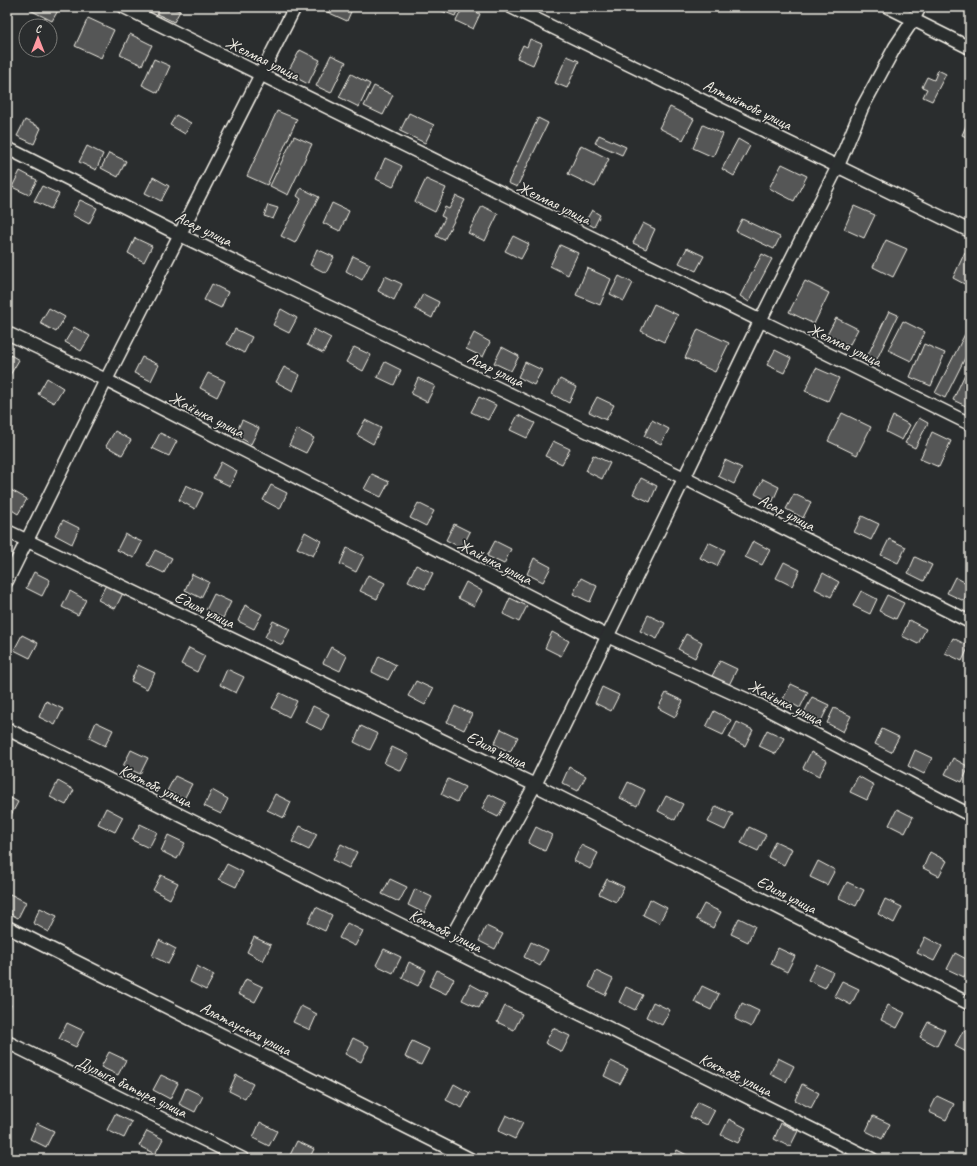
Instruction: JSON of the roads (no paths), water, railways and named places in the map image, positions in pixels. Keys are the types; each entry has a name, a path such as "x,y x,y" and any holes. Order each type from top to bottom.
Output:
{"street":[{"name":"Желмая улица","path":"124,7 970,424"},
{"path":"7,581 106,380 295,7"},
{"name":"Алтыйтобе улица","path":"511,7 970,231"},
{"path":"888,7 970,48"},
{"path":"446,947 535,785 760,321 838,166 862,108 895,47 920,7"},
{"name":"Асар улица","path":"7,148 180,234 684,478 970,622"},
{"name":"Жайыка улица","path":"7,333 106,380 607,636 759,705 970,815"},
{"name":"Едиля улица","path":"7,531 535,785 970,1004"},
{"name":"Коктобе улица","path":"7,729 872,1159"},
{"name":"Алатауская улица","path":"7,927 470,1159"},
{"name":"Дулыга батыра улица","path":"7,1042 243,1159"}]}
